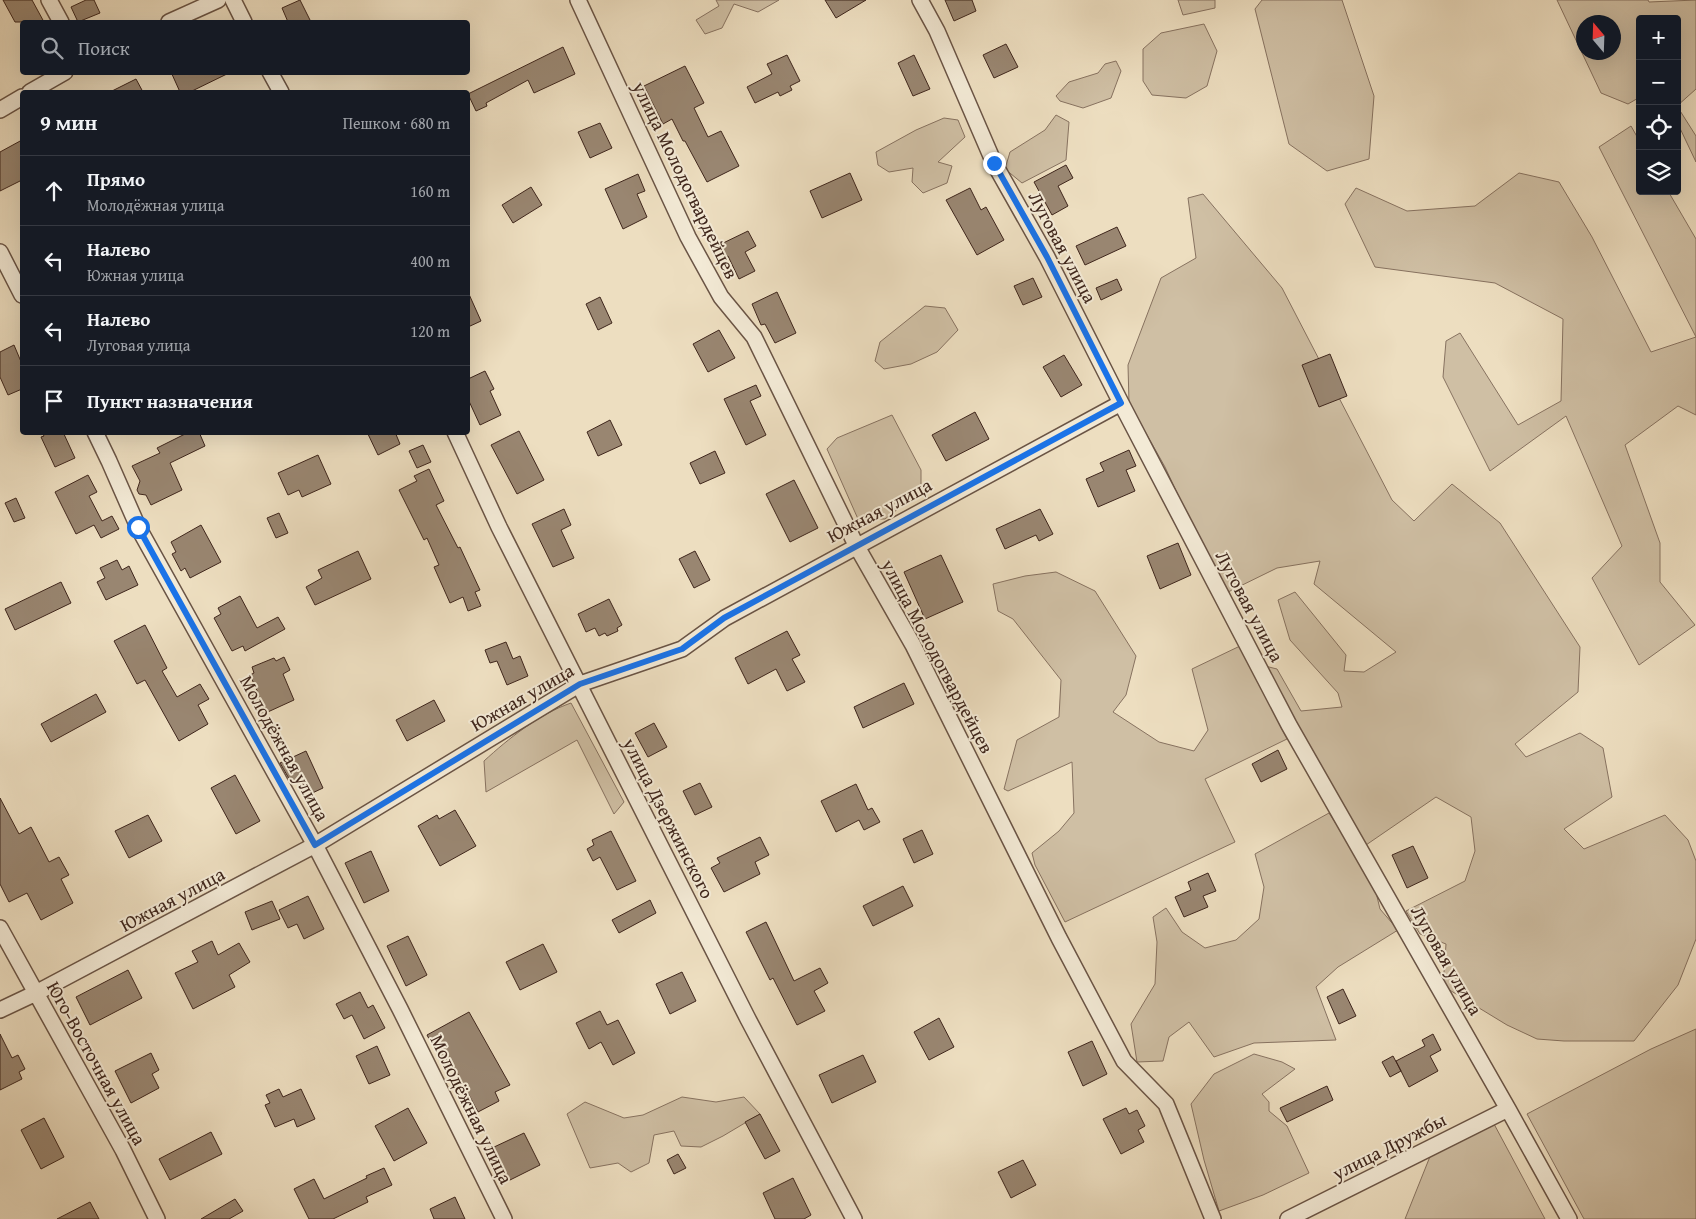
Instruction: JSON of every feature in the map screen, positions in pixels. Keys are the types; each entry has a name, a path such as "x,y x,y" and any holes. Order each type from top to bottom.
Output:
{"street":[{"path":"49,0 60,20"},
{"path":"173,20 218,0"},
{"path":"232,0 243,20"},
{"name":"улица Молодогвардейцев","path":"578,0 688,237 721,297 754,337 856,545 913,645 1059,938 1124,1061 1166,1104 1213,1219"},
{"name":"Луговая улица","path":"920,0 937,31 994,163 1047,257 1289,725 1569,1219"},
{"path":"33,90 59,75"},
{"path":"272,75 280,90"},
{"path":"0,110 20,98"},
{"path":"0,252 20,291"},
{"name":"Южная улица","path":"0,1010 36,993 315,845 580,684 682,649 724,618 1121,403"},
{"name":"Молодёжная улица","path":"97,435 110,461 138,527 315,845 400,1009 504,1219"},
{"name":"улица Дзержинского","path":"456,435 499,527 580,684 748,1020 854,1219"},
{"name":"Юго-Восточная улица","path":"0,928 124,1150 158,1219"},
{"name":"улица Дружбы","path":"1288,1219 1508,1109"}],"shaded area":[{"path":"716,0 779,0 758,12 734,4 722,28 705,34 696,20 719,6"},
{"path":"1178,0 1215,0 1215,8 1183,15"},
{"path":"1262,0 1342,0 1374,96 1369,159 1327,171 1289,144 1255,9"},
{"path":"1557,0 1648,0 1649,2 1696,0 1696,89 1681,102 1681,15 1636,15 1636,99 1628,104 1601,93 1585,60 1621,60 1621,15 1576,15 1576,40"},
{"path":"1204,24 1217,51 1207,86 1186,98 1152,95 1143,81 1143,49 1161,33"},
{"path":"1116,61 1121,71 1111,98 1083,108 1060,101 1056,96 1069,82 1098,73 1105,64"},
{"path":"1681,112 1696,136 1696,162 1681,130"},
{"path":"1056,115 1069,122 1066,160 1022,183 1005,169 1010,152 1045,130"},
{"path":"944,118 958,120 965,137 938,162 952,166 947,183 923,193 912,182 913,168 889,172 878,165 876,152 916,130"},
{"path":"1631,126 1636,135 1636,195 1670,195 1696,239 1696,337 1599,147"},
{"path":"1519,173 1559,182 1592,237 1651,352 1696,337 1696,415 1678,406 1625,445 1660,543 1660,582 1695,625 1639,665 1592,578 1622,546 1566,416 1490,471 1443,377 1446,341 1460,333 1518,425 1561,401 1563,319 1495,283 1375,267 1345,204 1356,188 1407,211 1475,206"},
{"path":"1203,194 1282,288 1392,500 1414,521 1452,484 1500,523 1580,647 1578,692 1515,744 1526,757 1580,733 1603,748 1612,797 1564,829 1584,849 1665,815 1688,840 1696,861 1696,939 1678,985 1634,1041 1537,1039 1507,1025 1443,986 1446,944 1420,934 1406,911 1465,881 1475,851 1471,817 1436,797 1366,845 1261,665 1277,669 1301,711 1342,707 1338,693 1290,640 1278,600 1295,592 1346,655 1344,671 1364,672 1396,652 1314,584 1320,561 1277,568 1224,594 1165,467 1129,403 1128,365 1161,278 1196,258 1188,198"},
{"path":"925,306 945,308 958,330 937,352 911,364 884,369 875,361 880,342"},
{"path":"892,415 921,470 921,491 885,519 858,519 827,449 837,438"},
{"path":"1056,572 1095,591 1136,656 1126,695 1113,712 1159,742 1194,751 1208,730 1192,669 1240,646 1287,739 1205,779 1235,842 1065,922 1035,865 1032,853 1059,831 1074,813 1072,762 1008,791 1004,789 1017,740 1059,717 1061,680 1013,619 998,611 993,584 1025,576"},
{"path":"571,703 624,802 614,814 577,740 486,792 484,761 503,744 536,720"},
{"path":"1329,813 1373,880 1380,909 1398,930 1338,967 1316,987 1336,1040 1254,1043 1214,1057 1189,1022 1169,1037 1163,1061 1137,1062 1131,1024 1155,984 1157,942 1153,917 1166,908 1182,932 1205,948 1236,940 1259,919 1264,887 1255,854"},
{"path":"1696,1029 1696,1219 1584,1219 1527,1114 1651,1049"},
{"path":"1254,1054 1282,1062 1295,1069 1262,1094 1269,1102 1269,1111 1287,1126 1309,1173 1263,1195 1219,1211 1204,1160 1191,1104 1214,1074"},
{"path":"682,1097 716,1102 744,1097 760,1114 701,1147 681,1146 674,1131 654,1135 649,1163 631,1172 618,1163 590,1168 567,1114 585,1102 624,1118 643,1115"},
{"path":"1494,1124 1545,1219 1405,1219 1431,1154"}],"building":[{"path":"3,0 32,0 43,20 20,20 20,22 15,22"},
{"path":"86,0 94,0 100,13 83,20 77,20 71,7"},
{"path":"300,0 310,20 287,20 282,8"},
{"path":"825,0 866,0 836,18"},
{"path":"945,0 972,0 976,11 954,21"},
{"path":"1006,44 1018,67 994,78 983,55"},
{"path":"563,47 575,74 534,93 528,80 486,103 487,106 476,111 470,98 470,93"},
{"path":"787,55 800,81 790,86 792,90 780,96 778,92 755,103 747,87 772,74 767,64"},
{"path":"914,55 930,89 913,96 898,63"},
{"path":"685,66 704,103 694,108 708,137 721,131 739,166 707,182 672,119 663,124 644,86"},
{"path":"172,75 225,75 194,90 179,90"},
{"path":"136,79 142,90 114,90"},
{"path":"600,123 612,148 590,158 578,132"},
{"path":"20,141 20,181 0,191 0,152"},
{"path":"1066,165 1073,178 1058,186 1068,206 1052,215 1034,182"},
{"path":"850,173 862,200 822,218 810,191"},
{"path":"638,174 645,191 637,194 647,217 623,229 605,189"},
{"path":"531,187 542,205 513,223 502,205"},
{"path":"970,188 981,210 986,207 1004,240 977,255 946,200"},
{"path":"1117,227 1126,246 1085,265 1076,246"},
{"path":"748,231 756,246 745,252 755,271 739,279 728,256 724,258 717,246"},
{"path":"1033,278 1042,297 1023,305 1014,286"},
{"path":"1117,279 1122,290 1101,300 1096,288"},
{"path":"777,292 796,333 775,343 765,324 761,325 752,304"},
{"path":"470,296 481,321 470,326"},
{"path":"600,297 612,323 598,330 586,304"},
{"path":"719,330 735,358 708,372 693,344"},
{"path":"14,345 20,359 20,390 8,395 0,377 0,352"},
{"path":"1330,354 1347,396 1319,407 1302,365"},
{"path":"1064,355 1082,385 1061,397 1043,367"},
{"path":"485,371 494,389 490,391 501,415 480,425 470,403 470,378"},
{"path":"756,385 761,396 750,401 766,435 746,445 724,399"},
{"path":"975,412 989,439 946,461 932,435"},
{"path":"610,420 622,445 598,456 587,432"},
{"path":"519,431 544,480 517,494 491,445"},
{"path":"64,435 75,458 55,467 41,437"},
{"path":"183,435 200,435 205,446 170,463 182,490 151,505 146,495 139,494 137,490 140,481 132,466 160,453 157,448"},
{"path":"368,435 396,435 400,444 378,455"},
{"path":"423,445 431,462 417,468 409,451"},
{"path":"1129,450 1136,466 1126,470 1135,491 1098,507 1086,479 1104,471 1100,463"},
{"path":"715,451 725,473 700,484 690,463"},
{"path":"318,455 331,484 302,497 299,490 288,495 278,473"},
{"path":"429,469 444,501 436,505 458,548 460,547 480,590 475,592 481,606 468,611 463,597 450,603 434,567 439,565 427,538 424,540 399,490 417,481 414,476"},
{"path":"88,475 97,492 89,496 102,521 112,516 119,529 101,538 94,525 76,534 55,492"},
{"path":"794,480 818,528 790,542 766,494"},
{"path":"16,498 25,518 14,522 5,503"},
{"path":"564,509 571,525 561,530 574,558 553,567 532,524"},
{"path":"1040,509 1053,534 1039,541 1036,535 1005,549 996,529"},
{"path":"279,513 288,533 276,538 267,518"},
{"path":"201,525 221,562 190,578 185,568 181,571 172,554 176,552 171,542"},
{"path":"1178,543 1191,575 1160,589 1147,556"},
{"path":"358,551 371,579 315,605 306,587 322,578 318,570"},
{"path":"695,551 710,580 694,588 679,559"},
{"path":"941,555 963,602 925,619 904,572"},
{"path":"117,560 122,570 129,566 138,585 106,600 97,582 105,578 100,568"},
{"path":"61,582 71,603 15,630 5,609"},
{"path":"240,596 257,628 278,617 285,629 245,651 243,646 232,651 214,618 221,614 218,608"},
{"path":"609,599 622,625 617,628 618,631 607,636 605,633 599,636 595,628 586,632 578,614"},
{"path":"145,625 167,668 162,671 177,697 200,684 209,699 198,705 208,724 179,741 145,680 137,684 114,641"},
{"path":"787,631 800,655 792,659 805,682 787,691 776,669 748,684 735,658"},
{"path":"506,642 513,659 520,656 528,676 507,685 497,661 490,663 485,650"},
{"path":"284,657 290,670 283,674 294,700 259,716 250,696 258,693 250,675 254,673 252,667 274,658 276,661"},
{"path":"904,683 914,704 863,728 854,707"},
{"path":"96,694 106,712 51,742 41,724"},
{"path":"434,700 445,721 407,741 396,720"},
{"path":"654,723 667,747 648,757 635,733"},
{"path":"1278,750 1287,769 1261,782 1252,764"},
{"path":"306,751 323,788 308,795 300,778 291,782 280,763"},
{"path":"235,775 260,821 236,834 211,788"},
{"path":"700,783 712,807 695,815 683,791"},
{"path":"856,784 868,810 872,808 880,822 864,830 859,820 836,832 821,801"},
{"path":"0,798 19,834 31,827 49,862 59,857 69,875 61,879 73,903 41,920 27,893 9,902 0,884"},
{"path":"455,810 476,846 440,866 418,826 437,815 439,819"},
{"path":"148,815 162,841 129,858 115,831"},
{"path":"922,830 933,854 914,863 903,839"},
{"path":"611,831 636,881 617,890 600,857 593,861 587,849 594,845 592,840"},
{"path":"760,837 769,855 755,862 760,874 724,892 711,868 720,863 717,858"},
{"path":"1413,846 1428,878 1407,888 1392,855"},
{"path":"371,851 389,891 364,903 345,863"},
{"path":"1208,873 1216,891 1203,896 1208,907 1184,917 1175,897 1191,890 1188,882"},
{"path":"903,886 913,906 873,926 863,906"},
{"path":"308,896 324,929 304,939 297,924 288,928 279,910"},
{"path":"650,900 656,913 619,933 612,920"},
{"path":"272,901 280,919 252,930 245,912"},
{"path":"766,922 794,981 820,968 828,983 814,991 825,1011 797,1025 773,978 770,980 746,932"},
{"path":"408,936 427,975 406,986 387,946"},
{"path":"212,941 218,955 239,943 250,962 229,975 235,987 193,1009 175,973 198,962 192,951"},
{"path":"543,944 557,972 520,990 506,962"},
{"path":"128,970 142,998 90,1025 76,997"},
{"path":"682,972 696,1001 670,1014 656,984"},
{"path":"1343,989 1356,1016 1339,1024 1327,997"},
{"path":"360,992 368,1008 373,1005 385,1028 364,1039 352,1015 344,1019 336,1004"},
{"path":"600,1011 607,1025 618,1020 635,1053 613,1065 601,1042 589,1049 576,1023"},
{"path":"469,1012 510,1085 495,1092 499,1101 478,1112 454,1067 446,1071 427,1035"},
{"path":"939,1018 954,1047 929,1060 914,1032"},
{"path":"0,1034 12,1058 18,1055 25,1069 19,1072 22,1079 0,1090"},
{"path":"1433,1034 1441,1050 1430,1056 1438,1071 1409,1087 1396,1061 1425,1046 1422,1040"},
{"path":"1092,1041 1107,1074 1083,1086 1068,1052"},
{"path":"377,1046 390,1075 369,1084 356,1056"},
{"path":"151,1053 159,1070 152,1074 159,1088 131,1103 115,1071"},
{"path":"863,1055 876,1082 832,1103 819,1075"},
{"path":"1393,1056 1401,1071 1390,1077 1382,1062"},
{"path":"1327,1086 1333,1100 1287,1122 1280,1108"},
{"path":"279,1089 283,1097 301,1089 315,1119 297,1127 294,1119 275,1127 265,1105 270,1103 266,1095"},
{"path":"408,1108 427,1143 394,1161 375,1126"},
{"path":"1126,1108 1129,1114 1137,1110 1145,1126 1138,1130 1144,1142 1121,1154 1103,1119"},
{"path":"760,1114 780,1151 765,1159 745,1122"},
{"path":"44,1118 64,1157 41,1169 21,1130"},
{"path":"211,1132 222,1154 170,1180 159,1159"},
{"path":"524,1133 540,1165 508,1181 492,1148"},
{"path":"678,1154 686,1168 674,1174 667,1160"},
{"path":"1023,1160 1036,1185 1011,1198 998,1172"},
{"path":"384,1168 392,1185 366,1197 368,1202 333,1219 309,1219 294,1189 314,1179 324,1199"},
{"path":"793,1178 811,1215 804,1219 775,1219 763,1193"},
{"path":"455,1197 465,1219 434,1219 430,1209"},
{"path":"235,1199 243,1211 229,1219 201,1219"},
{"path":"90,1202 99,1219 57,1219"}],"route":[{"path":"138,527 315,845 580,684 682,649 724,618 1121,403 1047,257 994,163"}]}
